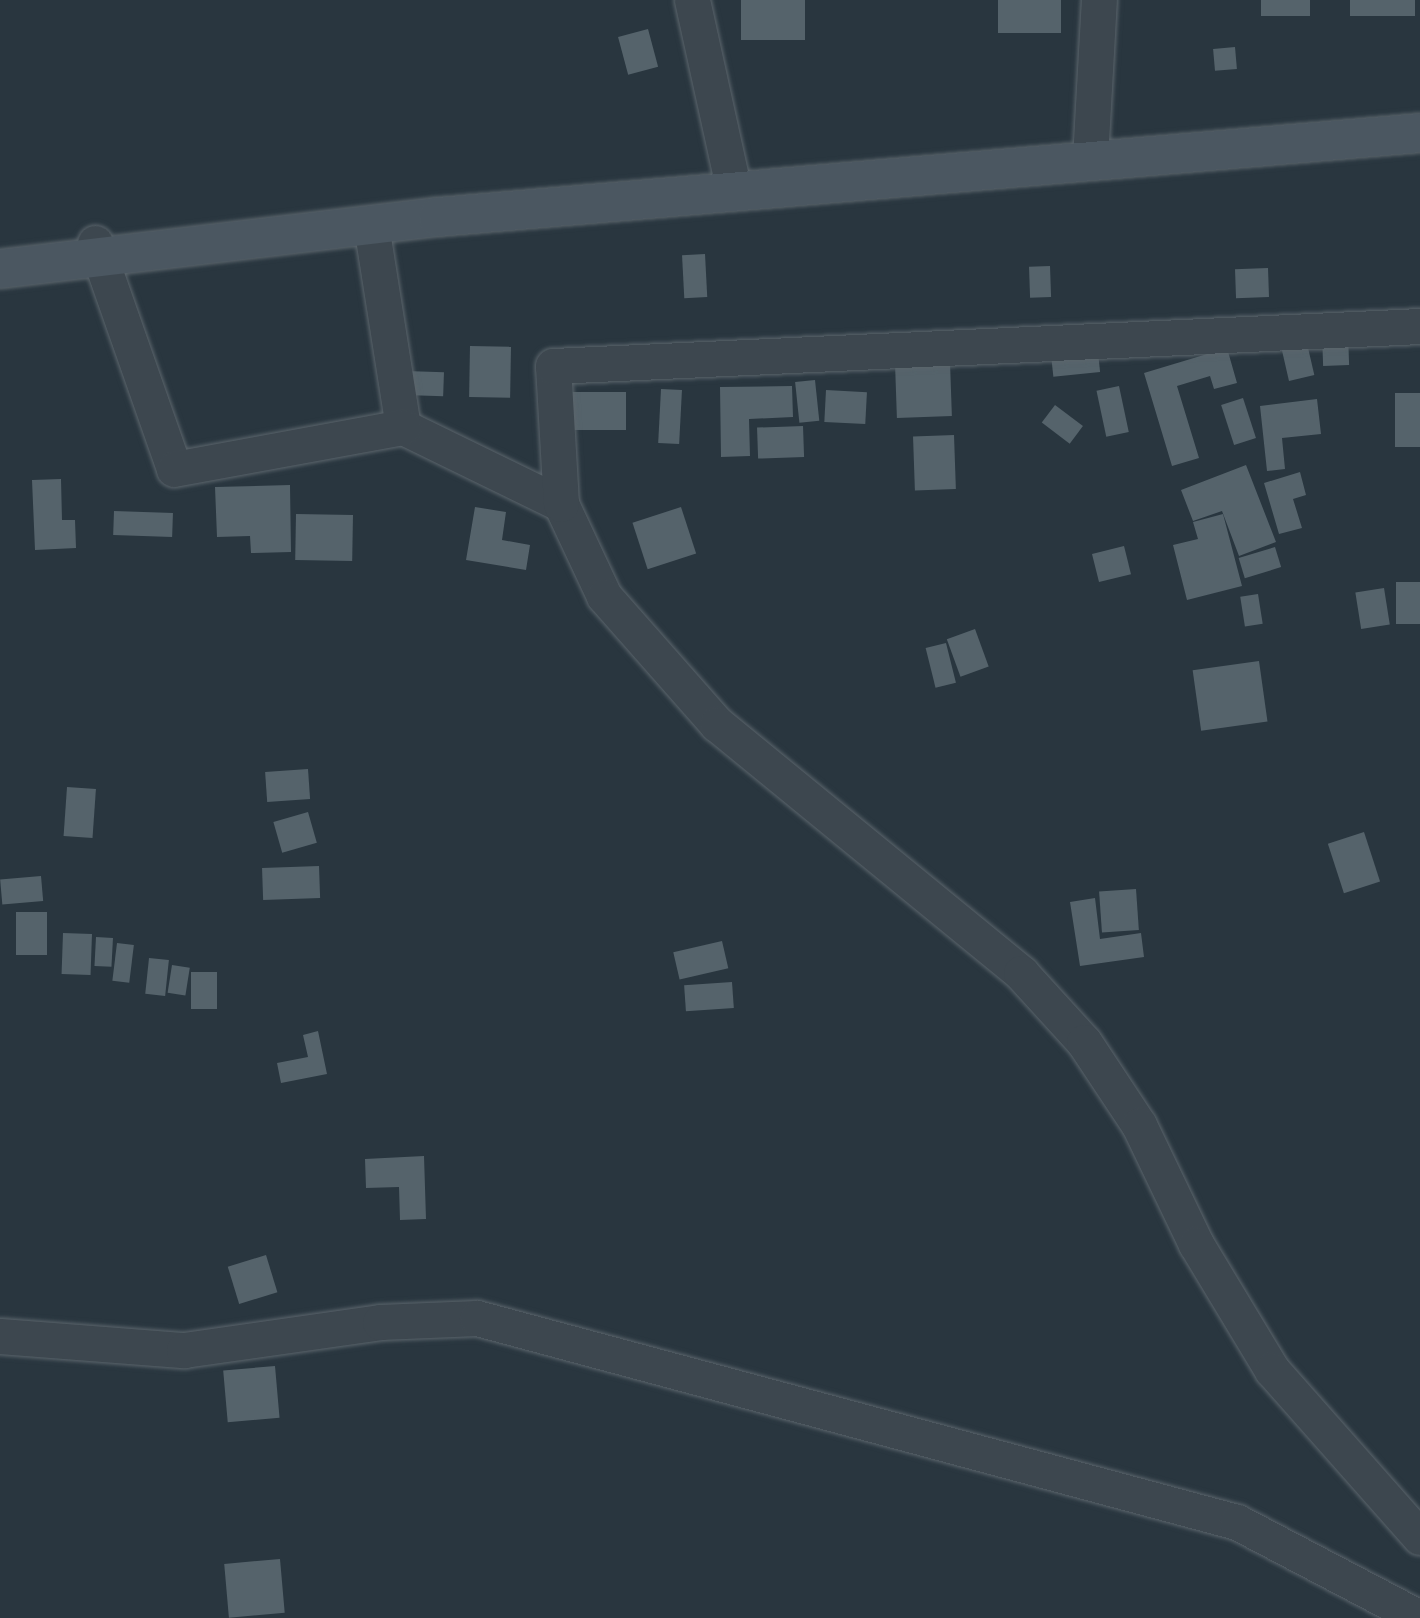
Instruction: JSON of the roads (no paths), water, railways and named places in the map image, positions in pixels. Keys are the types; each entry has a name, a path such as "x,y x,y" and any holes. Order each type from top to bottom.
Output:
{"main road":[{"path":"0,269 97,250 1090,159 1420,133"}],"street":[{"path":"692,0 734,191"},
{"path":"1090,159 1099,0"},
{"path":"371,225 403,427"},
{"path":"97,250 174,469 403,427 561,504"},
{"path":"1420,326 553,366 561,504 604,596 717,724 1021,973 1084,1042 1139,1125 1196,1244 1272,1370 1420,1537"},
{"path":"0,1336 184,1350 380,1322 477,1318 1237,1521 1420,1618"}]}
